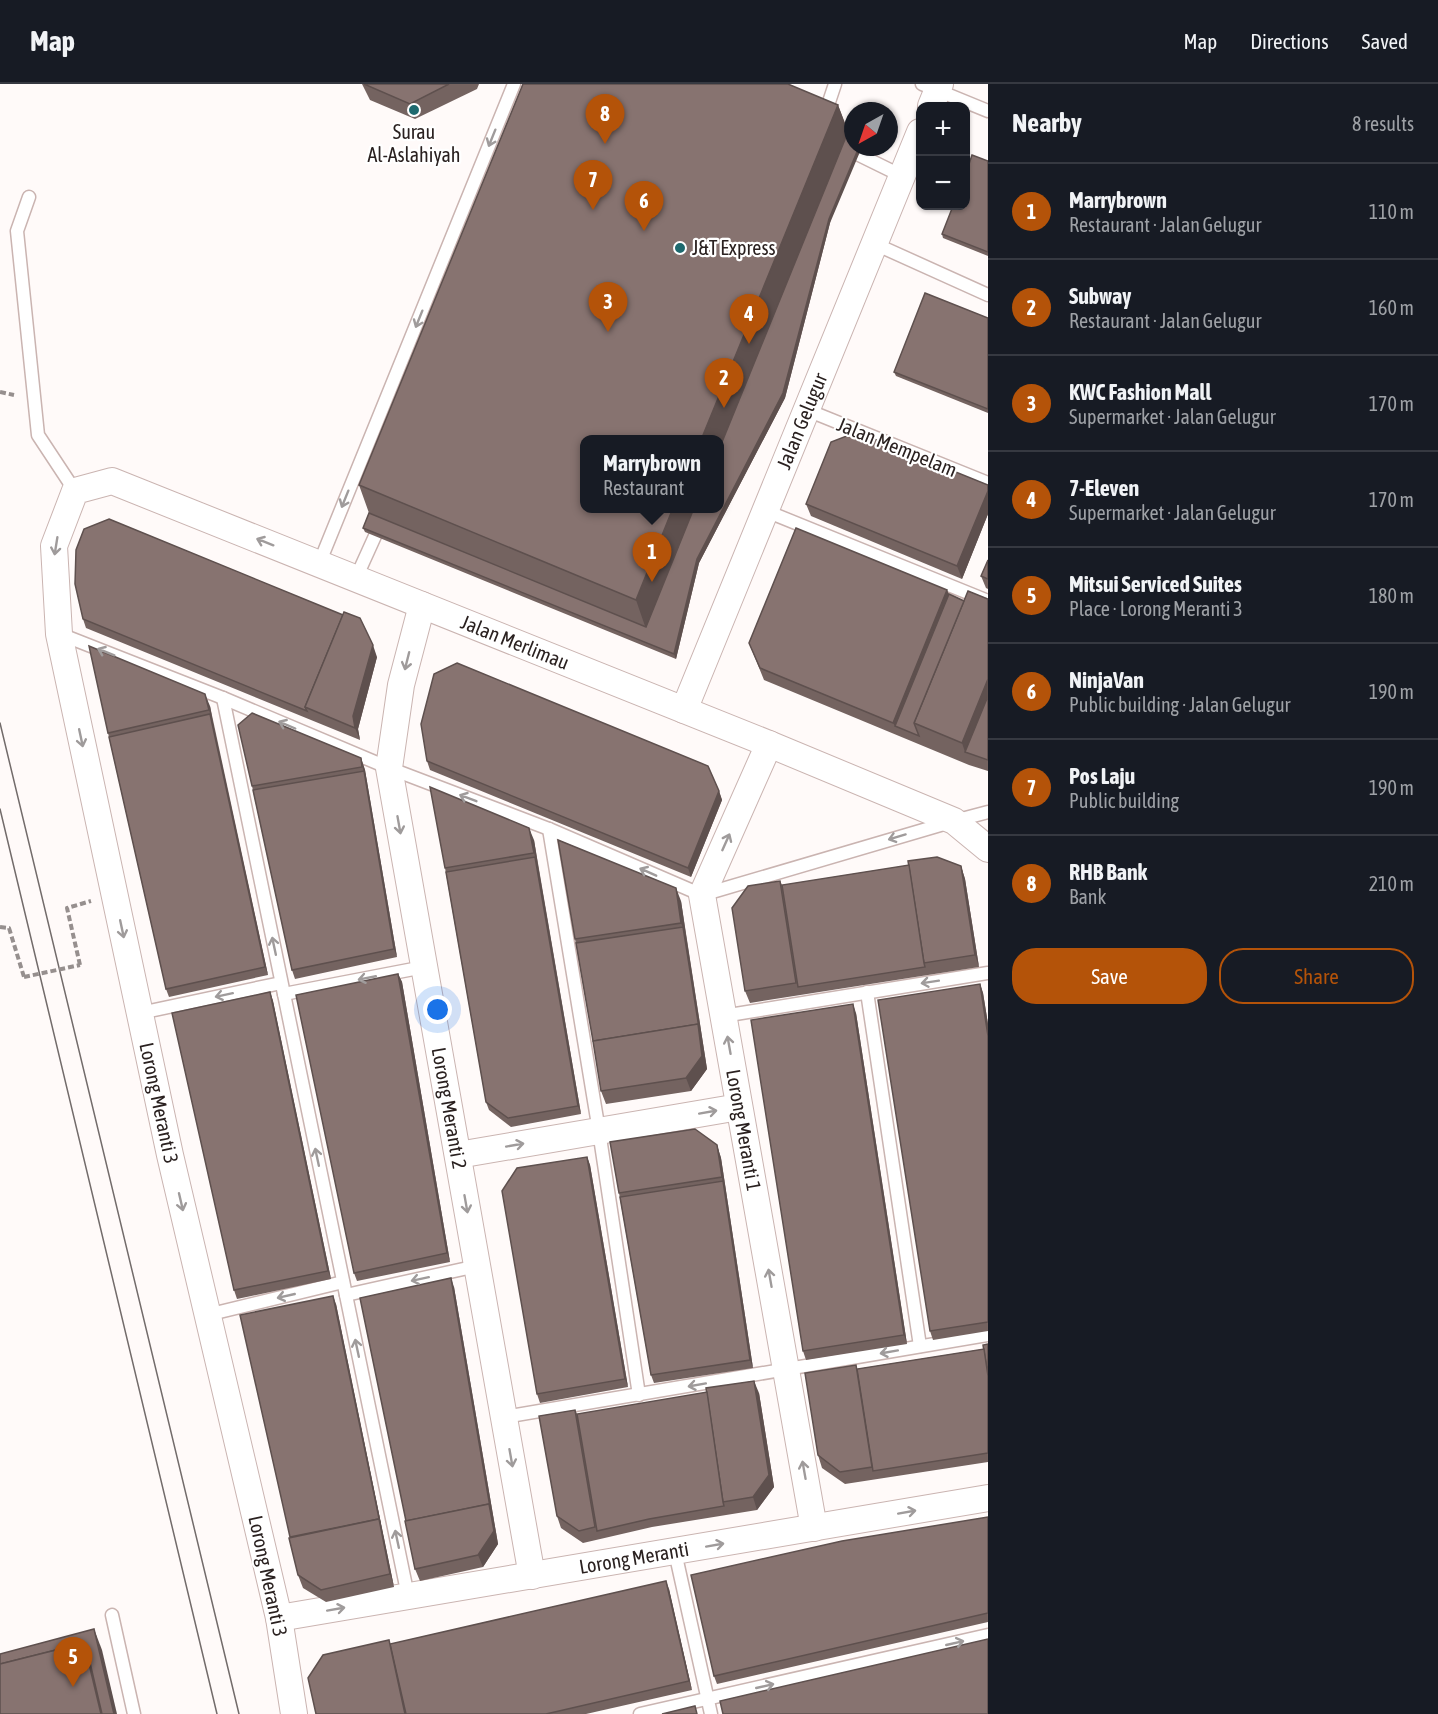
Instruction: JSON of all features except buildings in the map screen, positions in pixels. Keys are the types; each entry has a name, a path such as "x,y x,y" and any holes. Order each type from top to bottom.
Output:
{"street":[{"name":"Jalan Gelugur","path":"684,710 916,144"},
{"name":"Jalan Merlimau","path":"75,491 112,481 769,744 954,821 988,849"},
{"name":"Lorong Meranti 3","path":"75,491 54,546 59,633 170,1155 279,1618 294,1714"},
{"name":"Lorong Meranti 2","path":"422,605 401,685 389,768 532,1576"},
{"path":"702,895 769,744"},
{"name":"Lorong Meranti 1","path":"702,895 814,1528"},
{"path":"458,1155 739,1107"},
{"name":"Lorong Meranti","path":"279,1618 988,1498"}],"lane":[{"path":"319,564 514,84"},
{"path":"821,125 836,84"},
{"path":"932,91 988,111"},
{"path":"861,156 902,176"},
{"path":"28,197 17,231 38,435 75,491"},
{"path":"875,243 988,295"},
{"name":"Jalan Mempelam","path":"807,410 988,483"},
{"path":"766,511 988,601"},
{"path":"356,578 380,525"},
{"path":"59,633 223,698 389,768 549,828 702,895 988,812"},
{"path":"223,698 408,1596"},
{"path":"549,828 599,1131 639,1395"},
{"path":"140,1013 283,988 424,967"},
{"path":"723,1016 988,973"},
{"path":"867,993 920,1346"},
{"path":"346,1295 477,1266"},
{"path":"207,1315 343,1282"},
{"path":"504,1417 988,1335"},
{"path":"675,1552 711,1714"},
{"path":"112,1615 134,1714"},
{"path":"640,1714 988,1635"}],"path":[{"path":"0,927 9,928 24,977 80,965 67,908"}],"tram line":[{"path":"0,723 239,1714"},
{"path":"0,809 217,1714"}],"place":[{"name":"Surau Al-Aslahiyah","path":"414,110"},
{"name":"RHB Bank","path":"605,144"},
{"name":"Pos Laju","path":"593,210"},
{"name":"NinjaVan","path":"644,231"},
{"name":"J&T Express","path":"680,248"},
{"name":"KWC Fashion Mall","path":"608,332"},
{"name":"7-Eleven","path":"749,344"},
{"name":"Subway","path":"724,408"},
{"name":"Marrybrown","path":"652,582"},
{"name":"Mitsui Serviced Suites","path":"73,1687"}]}
